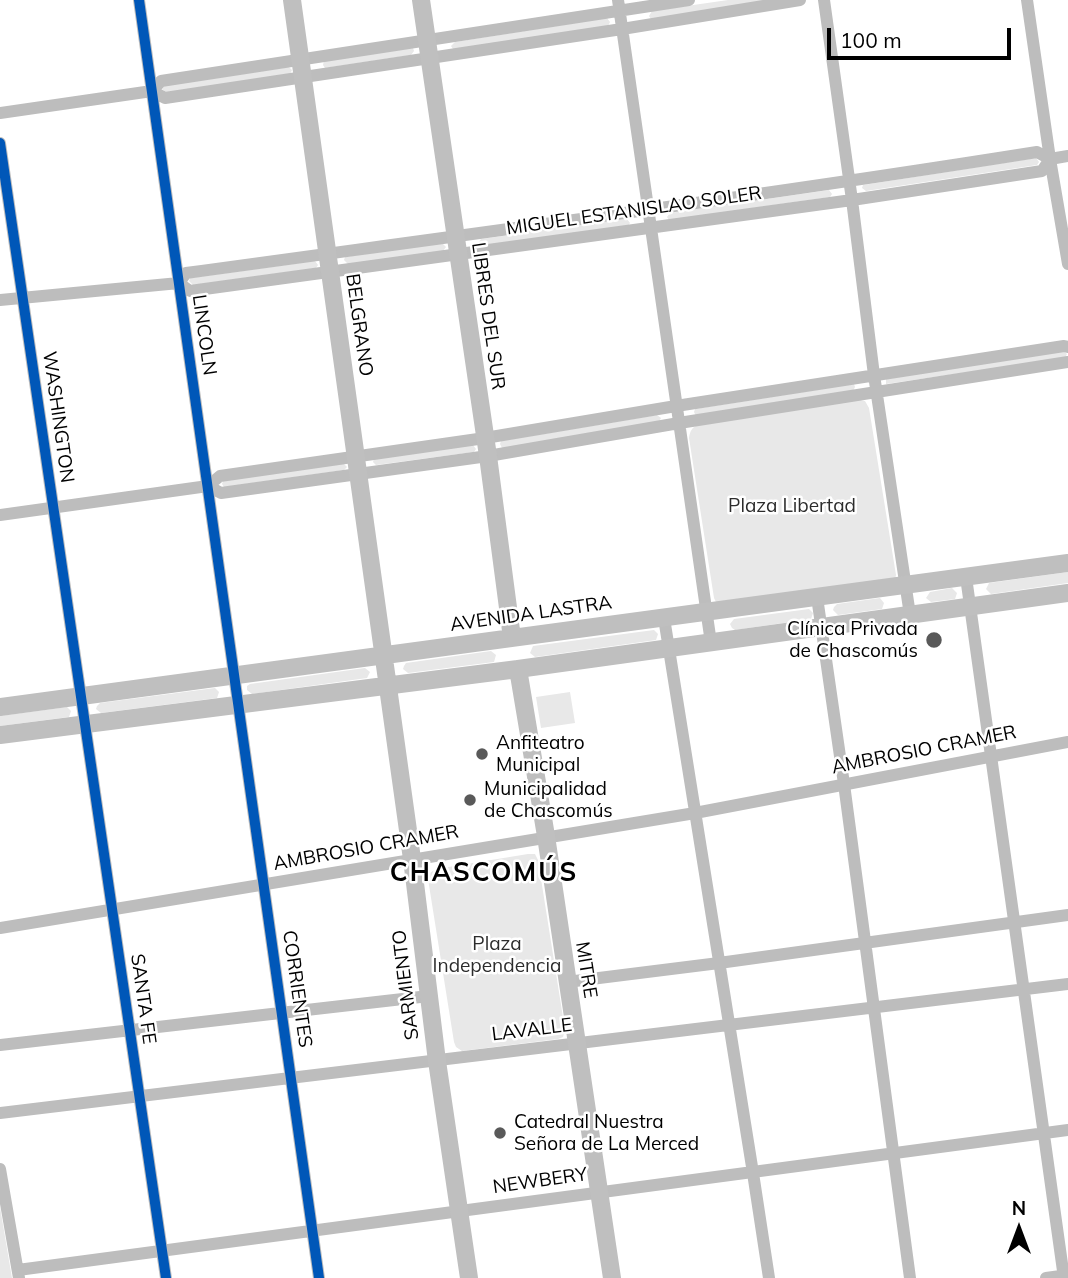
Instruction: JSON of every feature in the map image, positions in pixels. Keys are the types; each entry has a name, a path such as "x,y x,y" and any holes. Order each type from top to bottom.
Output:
{"main road":[{"name":"BELGRANO","path":"292,0 388,686"},
{"name":"LIBRES DEL SUR","path":"421,0 512,638 522,642 527,653 525,664 518,669"},
{"name":"AVENIDA LASTRA","path":"0,707 1068,563"},
{"path":"0,735 518,669 1068,593"},
{"name":"MITRE","path":"518,669 546,836 611,1278"},
{"name":"SARMIENTO","path":"388,686 437,1061 469,1278"}],"street":[{"name":"LINCOLN","path":"139,0 239,705"},
{"path":"428,49 618,6 689,0"},
{"path":"0,113 152,91 161,81 302,68 428,49 622,29 800,0"},
{"path":"824,0 874,375 910,615"},
{"path":"1027,0 1068,264"},
{"path":"618,6 711,643"},
{"name":"WASHINGTON","path":"0,143 85,724"},
{"name":"MIGUEL ESTANISLAO SOLER","path":"0,300 179,283 190,291 330,272 648,210 1037,152 1050,159 1068,156"},
{"name":"MIGUEL ESTANISLAO SOLER","path":"179,283 186,273 328,254 457,246 650,228 852,200 1042,171 1050,159"},
{"path":"208,486 221,493 358,465 486,447 676,405 1068,347"},
{"path":"0,515 208,486 220,476 358,465 679,423 1068,362"},
{"path":"966,577 1065,1276 1046,1278"},
{"path":"817,597 910,1278"},
{"path":"664,618 769,1278"},
{"name":"CORRIENTES","path":"239,705 319,1278"},
{"name":"SANTA FE","path":"85,724 166,1278"},
{"name":"AMBROSIO CRAMER","path":"0,928 695,813 1068,742"},
{"path":"567,982 1068,915"},
{"name":"LAVALLE","path":"0,1113 1068,984"},
{"path":"0,1045 429,996"},
{"name":"NEWBERY","path":"18,1274 162,1251 1068,1130"},
{"path":"0,1168 18,1274"}],"green space":[{"path":"728,0 779,0 651,19 649,16 652,11"},
{"path":"607,18 610,22 608,26 453,49 451,46 455,42"},
{"path":"413,48 411,55 325,68 323,65 324,61"},
{"path":"289,67 292,70 290,74 167,93 162,89 164,86"},
{"path":"1036,158 1039,162 1037,165 866,191 862,188 863,185"},
{"path":"829,190 832,194 830,197 669,220 667,217 670,213"},
{"path":"627,219 630,223 628,226 480,246 478,243 481,239"},
{"path":"442,243 446,247 443,251 348,264 344,260 345,257"},
{"path":"315,261 318,265 316,268 193,285 189,281 190,278"},
{"path":"1064,351 1067,354 1065,358 886,384 886,379"},
{"path":"854,384 853,391 696,416 694,412 695,409"},
{"name":"Plaza Libertad","path":"865,401 869,408 895,580 717,604 689,438 692,430 697,425"},
{"path":"657,415 661,418 659,422 502,448 500,444 501,441"},
{"path":"473,445 476,449 474,452 376,465 373,462 374,459"},
{"path":"343,463 347,467 344,470 224,487 222,484 223,481"},
{"path":"1068,572 1068,583 991,594 986,589 989,583"},
{"path":"952,588 957,593 955,599 931,602 926,598 930,592"},
{"path":"880,598 884,603 882,609 838,615 833,610 837,604"},
{"path":"809,609 813,613 811,619 735,630 730,624 734,619"},
{"path":"654,630 658,634 656,640 535,657 530,653 533,646"},
{"path":"491,651 496,655 494,662 408,673 403,669 406,663"},
{"path":"365,668 370,672 367,678 252,694 247,690 250,684"},
{"path":"215,688 219,692 217,698 101,713 96,709 100,703"},
{"path":"570,692 575,723 541,728 536,697"},
{"path":"67,707 71,711 69,717 0,726 0,716"},
{"name":"Plaza Independencia","path":"535,854 538,860 565,1030 563,1037 462,1051 454,1042 428,879 430,873 436,869"},
{"path":"0,1207 12,1278 0,1278"}],"cycle path":[{"path":"139,0 319,1278"},
{"path":"0,143 166,1278"}],"place":[{"name":"Clínica Privada de Chascomús","path":"934,640"},
{"name":"Anfiteatro Municipal","path":"482,754"},
{"name":"Municipalidad de Chascomús","path":"470,800"},
{"name":"Catedral Nuestra Señora de La Merced","path":"500,1133"}],"district":[{"name":"CHASCOMÚS","path":"484,873"}]}
